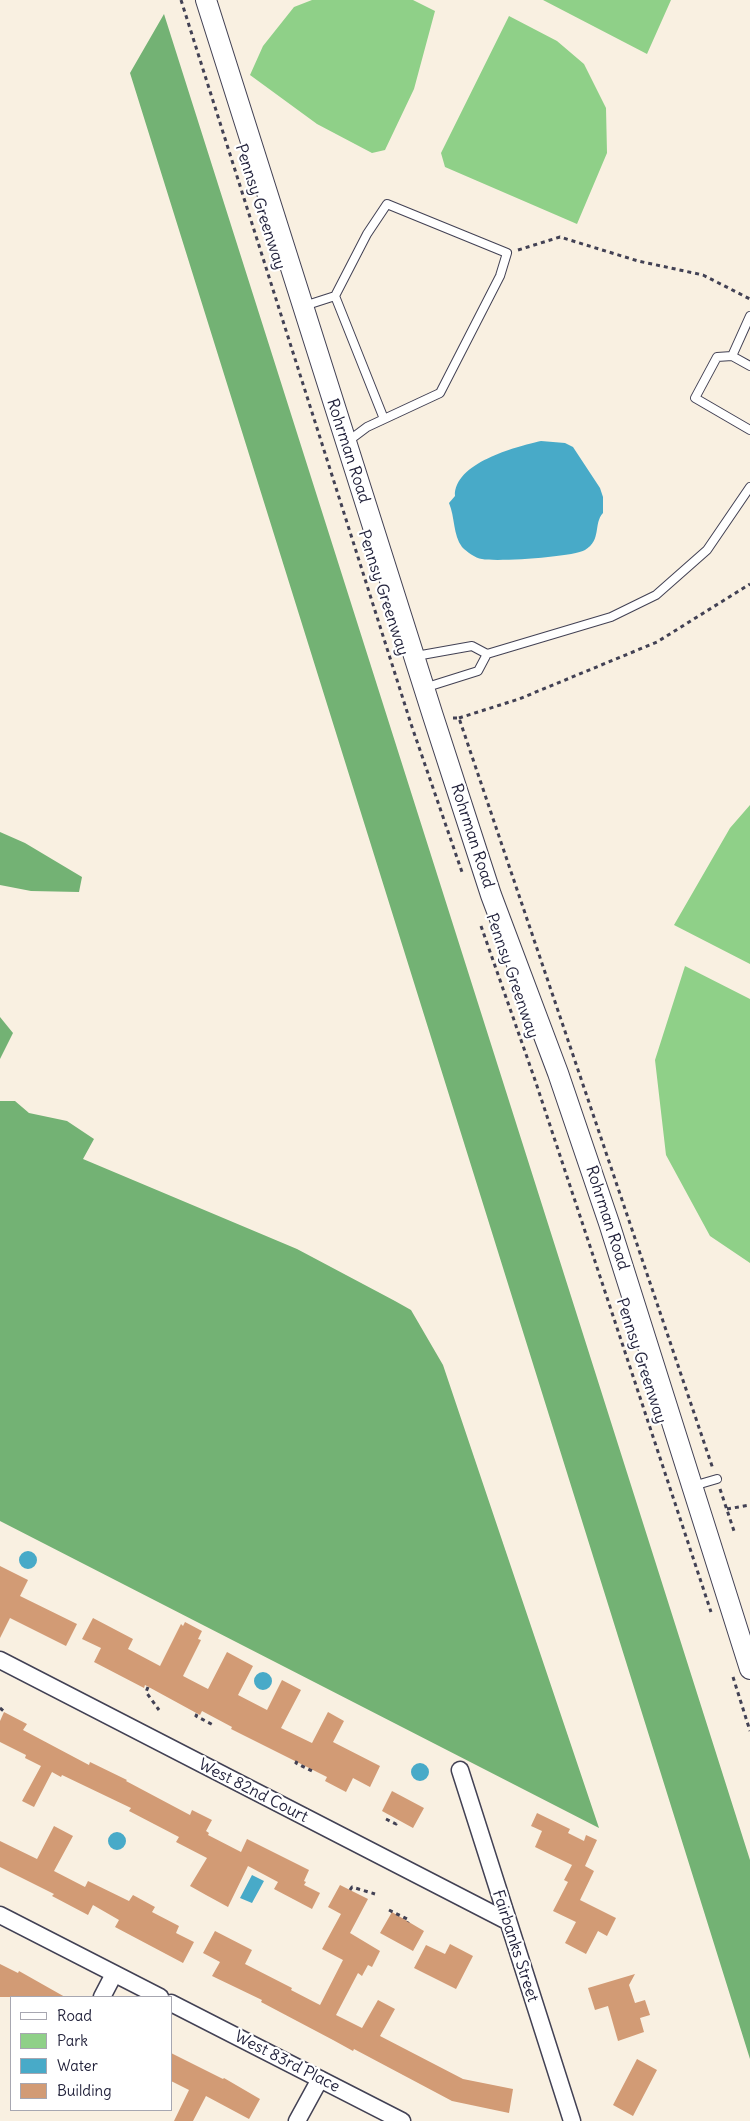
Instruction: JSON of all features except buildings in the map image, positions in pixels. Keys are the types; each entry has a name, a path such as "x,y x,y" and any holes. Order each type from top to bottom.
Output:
{"street":[{"name":"Rohrman Road","path":"206,0 302,307 491,895 558,1073 609,1223 693,1486 741,1672"},
{"name":"West 82nd Court","path":"0,1660 507,1921"},
{"name":"Fairbanks Street","path":"460,1770 572,2121"},
{"path":"0,1915 158,1996"},
{"path":"103,1996 114,1974"},
{"name":"West 83rd Place","path":"172,2004 402,2121"},
{"path":"297,2121 320,2079"}],"lane":[{"path":"302,307 335,296 367,234 387,204 507,253 500,276 440,393 367,427 346,442"},
{"path":"335,296 384,419"},
{"path":"732,356 750,316"},
{"path":"750,366 732,356 718,357 696,398 750,430"},
{"path":"414,657 472,646 487,654 610,618 656,595 707,550 750,487"},
{"path":"424,688 478,671 487,654"},
{"path":"693,1486 717,1479"}],"path":[{"name":"Pennsy Greenway","path":"181,0 408,714 465,880"},
{"path":"507,253 560,237 638,261 703,275 750,299"},
{"path":"459,718 519,699 657,642 750,584"},
{"name":"Pennsy Greenway","path":"481,926 535,1080 714,1620"},
{"path":"727,1509 750,1505"},
{"path":"741,1672 750,1731"},
{"path":"148,1687 146,1692 159,1710"},
{"path":"0,1708 6,1713"},
{"path":"197,1714 196,1716 215,1726"},
{"path":"297,1762 314,1772"},
{"path":"386,1819 396,1824 398,1820"},
{"path":"350,1890 356,1886 375,1894"},
{"path":"389,1910 409,1920 408,1922"}],"green space":[{"path":"312,0 413,0 435,11 414,89 385,150 372,153 317,124 250,75 263,46 294,7"},
{"path":"543,0 671,0 647,54"},
{"path":"164,14 750,1860 750,2059 130,73"},
{"path":"509,16 557,41 584,64 606,108 607,153 577,224 445,167 441,153"},
{"path":"750,805 750,964 674,925 730,828"},
{"path":"0,832 25,843 82,877 79,892 31,891 0,885"},
{"path":"685,966 750,999 750,1263 710,1236 666,1155 655,1060"},
{"path":"0,1017 13,1033 0,1059"},
{"path":"0,1101 15,1101 29,1113 67,1121 94,1139 83,1159 297,1249 411,1310 443,1365 599,1828 0,1521"}],"water":[{"path":"541,441 565,443 573,447 600,488 603,497 603,513 598,522 594,542 578,553 551,557 490,560 471,554 459,542 449,503 455,496 457,484 464,474 488,458 516,447"},
{"path":"24,1551 32,1551 37,1556 35,1567 24,1569 19,1564 19,1556"},
{"path":"259,1672 267,1672 272,1677 270,1688 259,1690 254,1685 254,1677"},
{"path":"416,1763 424,1763 429,1768 427,1779 416,1781 411,1776 411,1768"},
{"path":"113,1832 121,1832 126,1837 124,1848 113,1850 108,1845 108,1837"},
{"path":"252,1875 264,1881 252,1903 240,1898"}]}
